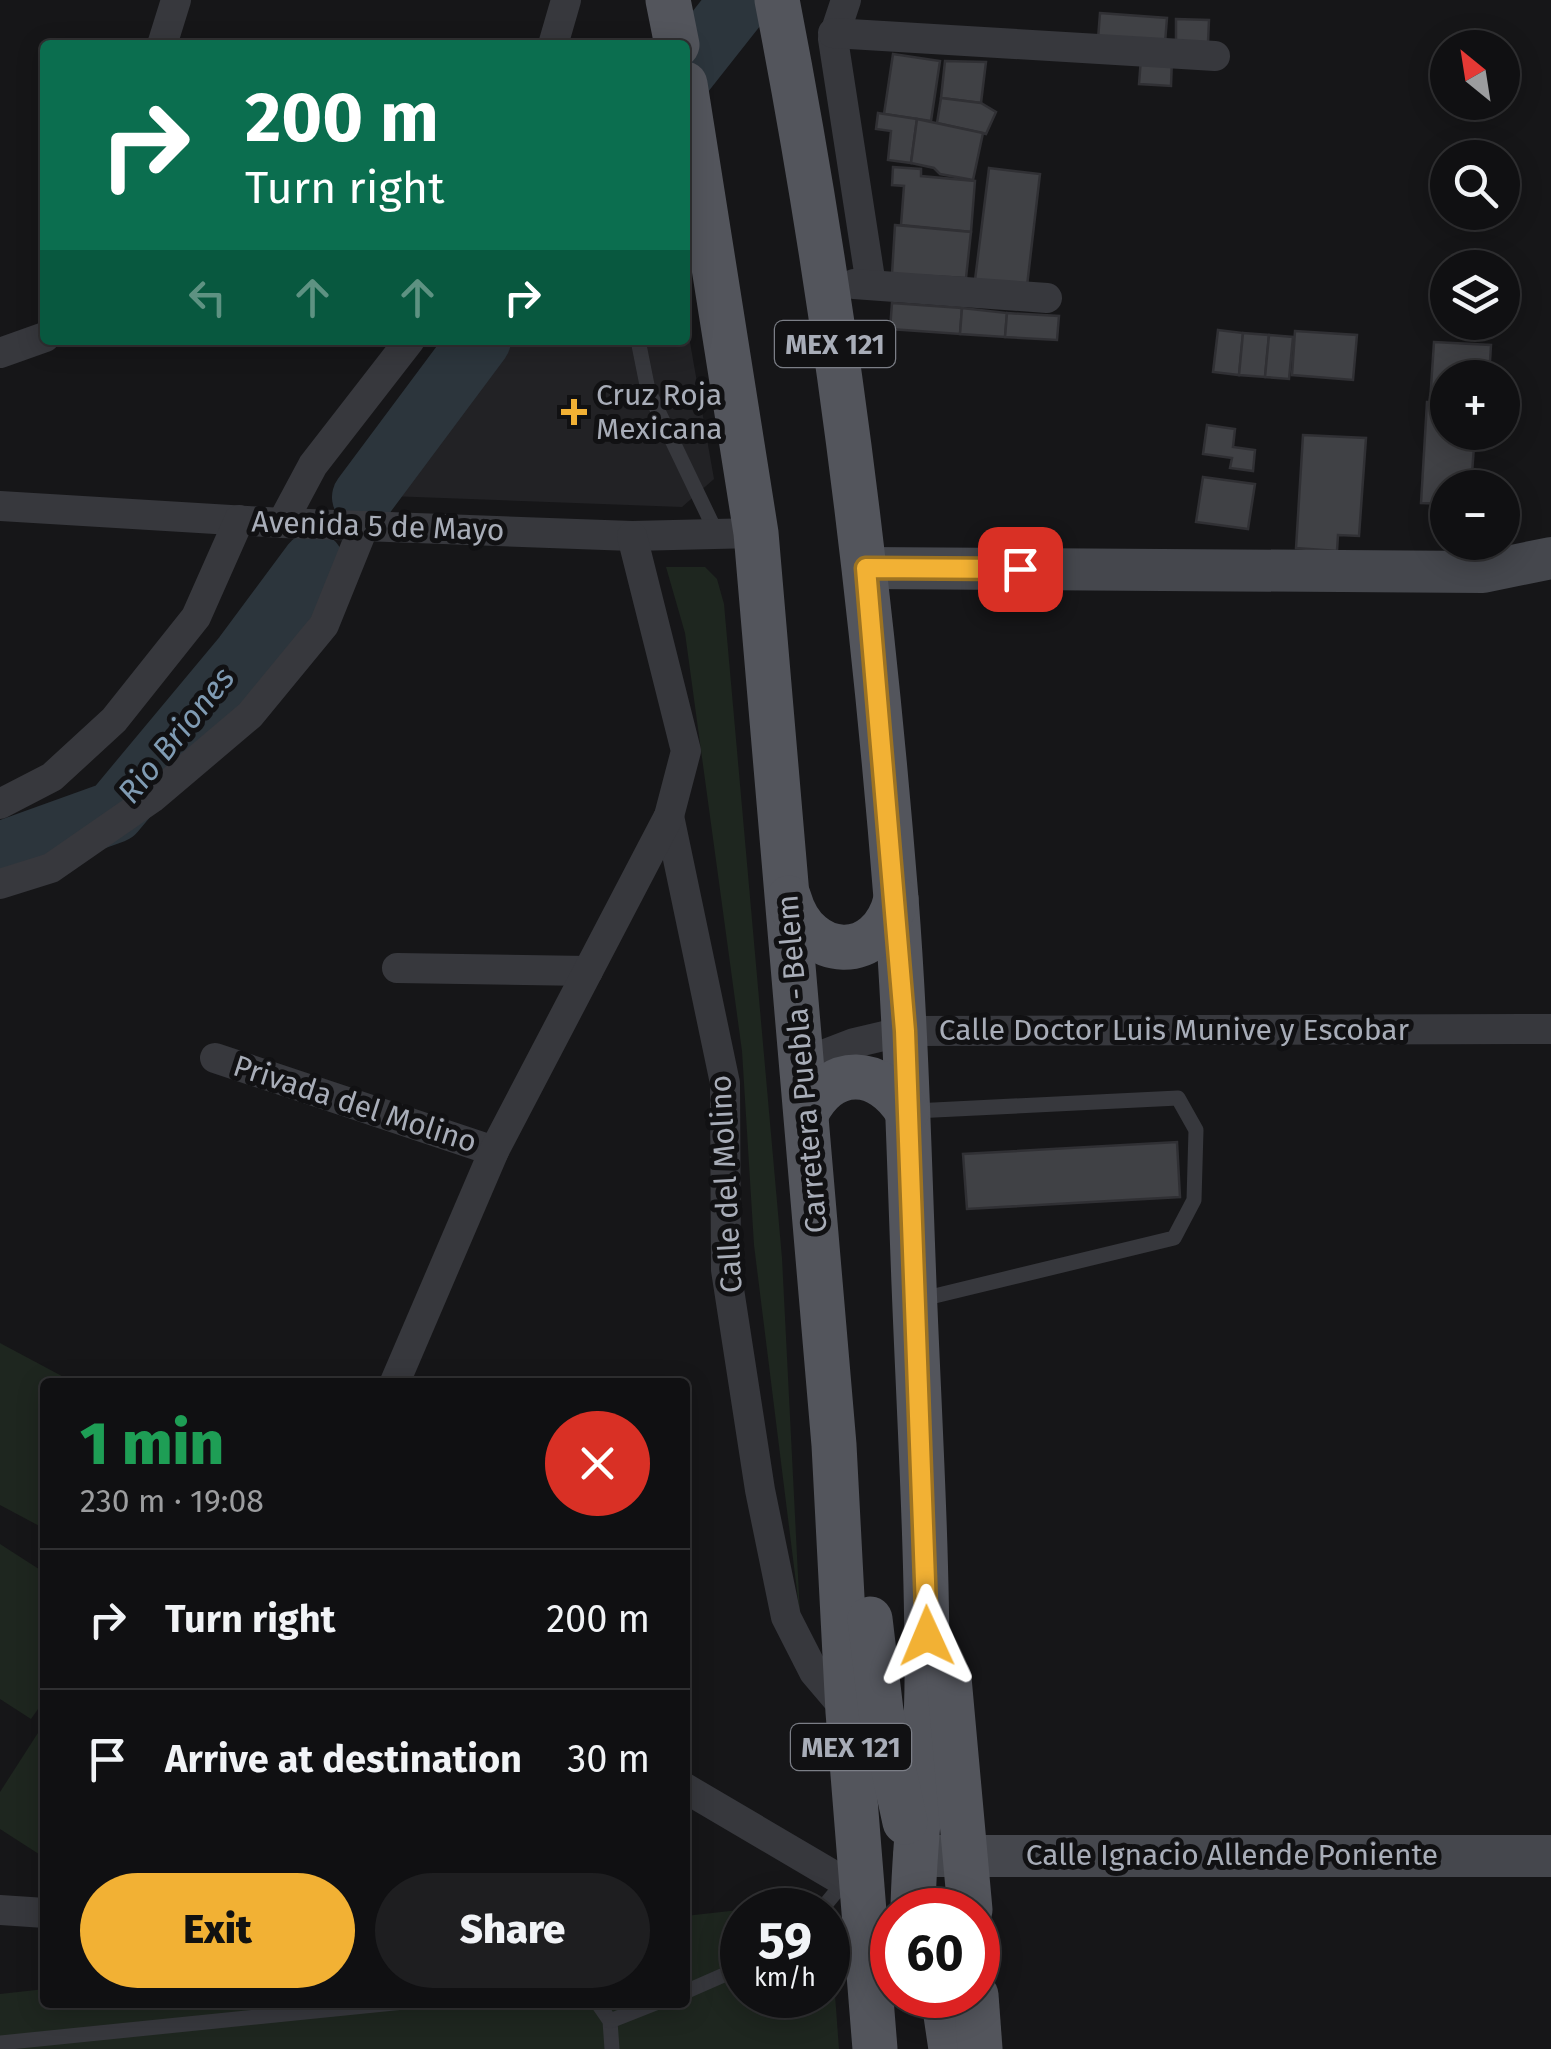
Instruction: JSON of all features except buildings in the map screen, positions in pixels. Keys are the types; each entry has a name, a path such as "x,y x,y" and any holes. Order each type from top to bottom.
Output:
{"main road":[{"path":"668,0 676,40"},
{"name":"MEX 121","path":"780,19 826,283 866,568 896,899 905,1031 926,1597 925,1743 913,1888"},
{"name":"Carretera Puebla - Belem","path":"690,119 736,533 789,898 834,1446 854,1888 876,2049"},
{"path":"789,898 802,927 826,944 840,947 870,940 884,930 896,899"},
{"path":"807,1112 826,1086 858,1077 887,1087 907,1111"},
{"path":"834,1446 864,1578 881,1711 921,1888"},
{"path":"926,1597 948,1672 954,1712 968,1888"},
{"path":"917,2018 919,2049"},
{"path":"946,2018 951,2049"},
{"path":"978,2018 980,2049"}],"street":[{"path":"164,40 176,0"},
{"path":"554,40 566,0"},
{"path":"846,0 833,33 871,284"},
{"path":"833,33 1214,56"},
{"path":"826,283 1047,298"},
{"path":"0,353 40,338"},
{"path":"282,522 313,465 406,345"},
{"name":"Avenida 5 de Mayo","path":"0,506 632,536 736,533"},
{"path":"0,804 52,777 114,720 196,617 240,520"},
{"path":"0,884 50,868 152,798 250,715 324,625 364,526"},
{"name":"Calle del Molino","path":"397,1378 494,1151 669,816 686,750 632,536"},
{"path":"866,568 1483,572 1551,558"},
{"name":"Calle del Molino","path":"669,816 725,1084 726,1270 760,1490 786,1617 814,1672 848,1712"},
{"path":"398,968 588,971"},
{"name":"Calle Doctor Luis Munive y Escobar","path":"802,1063 905,1031 1551,1029"},
{"name":"Privada del Molino","path":"215,1058 494,1151"},
{"path":"690,1791 854,1888"},
{"name":"Calle Ignacio Allende Poniente","path":"914,1856 1551,1856"},
{"path":"0,1910 40,1913"}],"lane":[{"path":"639,345 648,390 736,533"},
{"path":"907,1111 1178,1098 1196,1130 1194,1200 1174,1238 914,1301"},
{"path":"850,1891 854,1888"},
{"path":"690,1990 720,1977"},
{"path":"0,2043 345,2008"},
{"path":"601,2008 610,2021 612,2049"},
{"path":"610,2021 643,2008"}],"shaded area":[{"name":"Cruz Roja Mexicana","path":"690,342 714,479 682,507 389,496 492,345"},
{"path":"666,567 705,567 717,579 724,604 782,1258 800,1615 754,1245 742,1051 685,633"},
{"path":"0,1343 66,1378 40,1378 40,1526 0,1505"},
{"path":"0,1544 40,1570 40,1706 31,1719 0,1699"},
{"path":"40,1730 40,1855 0,1829 0,1792"},
{"path":"720,1912 720,2018 837,2018 839,2049 0,2049 0,1994 40,1990 40,2008 690,2008 690,1915"}],"waterway":[{"name":"Rio Briones","path":"690,65 741,0"},
{"name":"Rio Briones","path":"363,497 476,345"},
{"name":"Rio Briones","path":"0,853 114,812 244,656 313,563"}],"place":[{"name":"Cruz Roja Mexicana","path":"574,412"}],"route":[{"path":"927,1636 905,1031 866,568 1020,569"}]}
